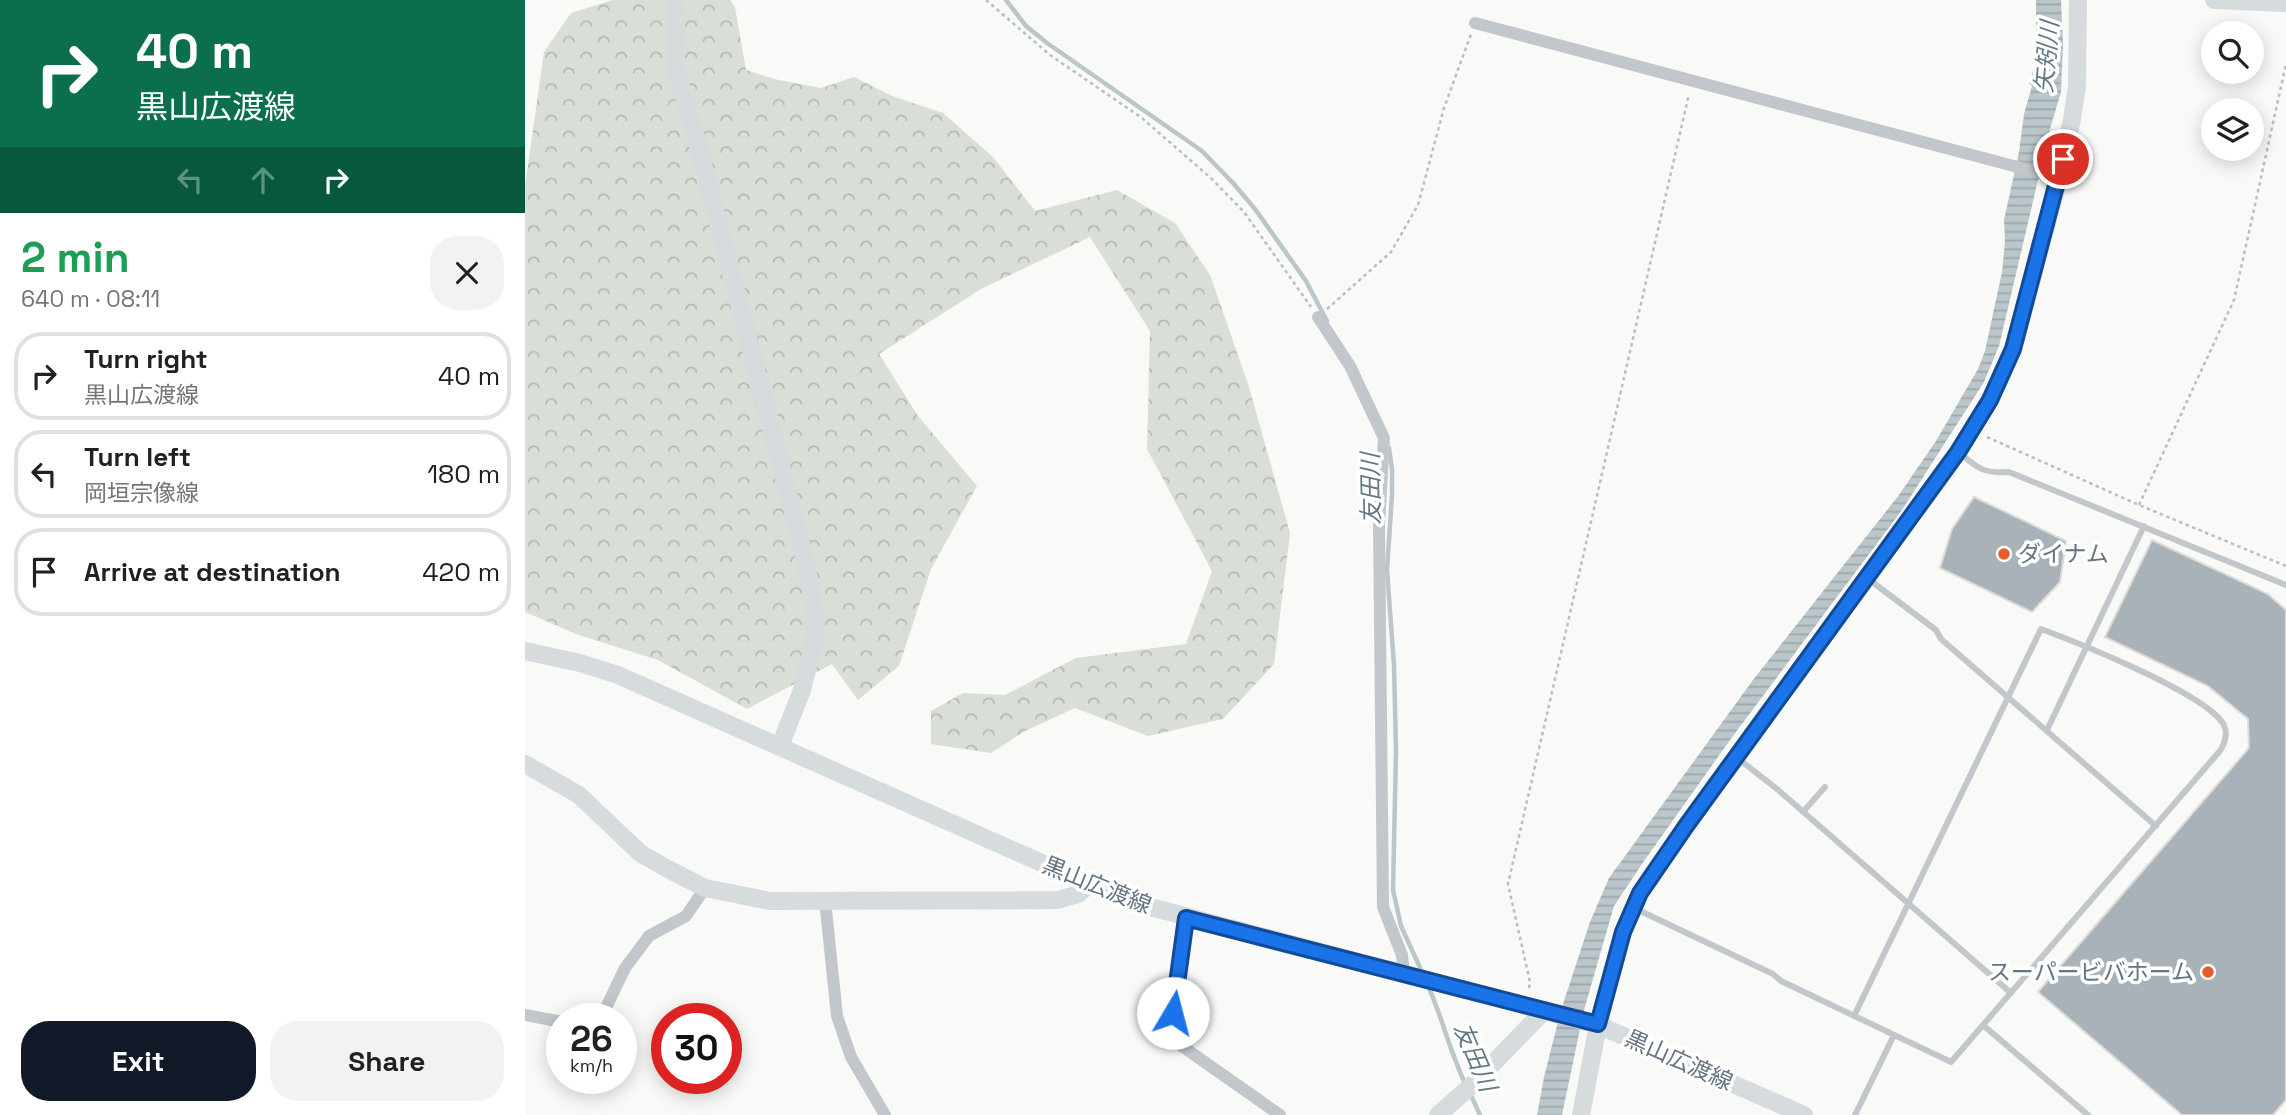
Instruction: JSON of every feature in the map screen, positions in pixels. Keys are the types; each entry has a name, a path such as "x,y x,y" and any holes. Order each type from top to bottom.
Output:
{"main road":[{"path":"675,0 676,71 696,137 799,534 812,594 816,633 802,690 780,746"},
{"path":"1581,1115 1598,1024 1623,932 1640,893 1958,452 2002,376 2013,349 2072,119 2077,86 2078,0"},
{"path":"2214,0 2286,3"},
{"name":"黒山広渡線","path":"525,651 618,675 1139,904 1598,1024 1804,1115"},
{"path":"525,764 579,795 640,853 705,888 770,901 1058,900 1078,894 1089,884"},
{"path":"1438,1115 1472,1085 1545,1010"}],"street":[{"path":"1475,23 2059,178"},
{"path":"1318,317 1350,366 1384,438 1379,526 1383,908 1402,955 1404,974"},
{"path":"608,1003 625,968 649,936 687,916 705,888"},
{"path":"825,900 837,1016 851,1057 885,1115"},
{"path":"1186,918 1169,1037 1280,1115"},
{"path":"525,1015 546,1019"}],"lane":[{"path":"1958,452 1979,469 1996,473 2008,472 2286,585"},
{"path":"2047,730 2144,526"},
{"path":"1866,577 1936,631 1941,639 2156,826"},
{"path":"1633,908 1773,974 1781,981 1854,1016 1951,1062 2224,746 2226,736 2222,722 2202,705 2176,690 2086,646 2041,629 1854,1016"},
{"path":"1736,757 2011,993"},
{"path":"1803,812 1825,787"},
{"path":"1983,1025 2088,1115"},
{"path":"1855,1115 1894,1035"}],"path":[{"path":"986,0 1050,55 1142,118 1213,180 1244,212 1318,317 1391,251 1418,205 1444,108 1475,23"},
{"path":"2139,505 2234,300 2286,64"},
{"path":"1526,1006 1530,982 1508,884 1692,81"},
{"path":"1972,430 2139,505 2286,566"}],"green space":[{"path":"613,0 730,0 735,7 746,70 774,79 821,88 854,77 892,96 943,113 993,157 1035,211 1117,190 1175,223 1210,275 1249,387 1290,533 1274,664 1223,719 1148,736 1075,708 1025,731 991,753 931,744 931,711 963,693 1005,695 1076,658 1186,644 1212,571 1147,449 1150,331 1090,237 981,289 879,354 918,416 977,486 931,569 899,666 858,700 832,664 747,709 658,660 576,634 525,612 525,186 544,52 571,13"}],"water":[{"name":"矢矧川","path":"2036,0 2061,0 2061,92 1999,346 1984,382 1902,510 1730,740 1614,906 1584,1010 1562,1115 1537,1115 1561,1010 1590,922 1609,878 1753,680 1899,495 1936,441 1978,369 1985,351 2002,272 2004,220 2019,152 2024,114 2032,86 2029,83 2036,63"}],"building":[{"name":"ダイナム","path":"1974,497 2066,541 2060,582 2032,612 1940,568 1952,529"},
{"path":"2152,540 2268,594 2286,610 2286,1100 2273,1115 2182,1115 2038,992 2249,748 2248,719 2208,686 2105,637"}],"waterway":[{"name":"友田川","path":"1006,0 1026,26 1047,43 1202,151 1255,209 1306,281 1327,321"},
{"name":"友田川","path":"1389,448 1392,495 1387,570 1394,665 1396,751 1393,890 1401,926 1422,972"},
{"name":"友田川","path":"1428,986 1466,1085"},
{"name":"友田川","path":"1470,1093 1480,1115"}],"place":[{"name":"ダイナム","path":"2004,554"},
{"name":"スーパービバホーム","path":"2208,972"}],"route":[{"path":"1173,1013 1186,918 1598,1024 1623,932 1640,893 1958,452 1990,400 2013,349 2063,159"}]}
